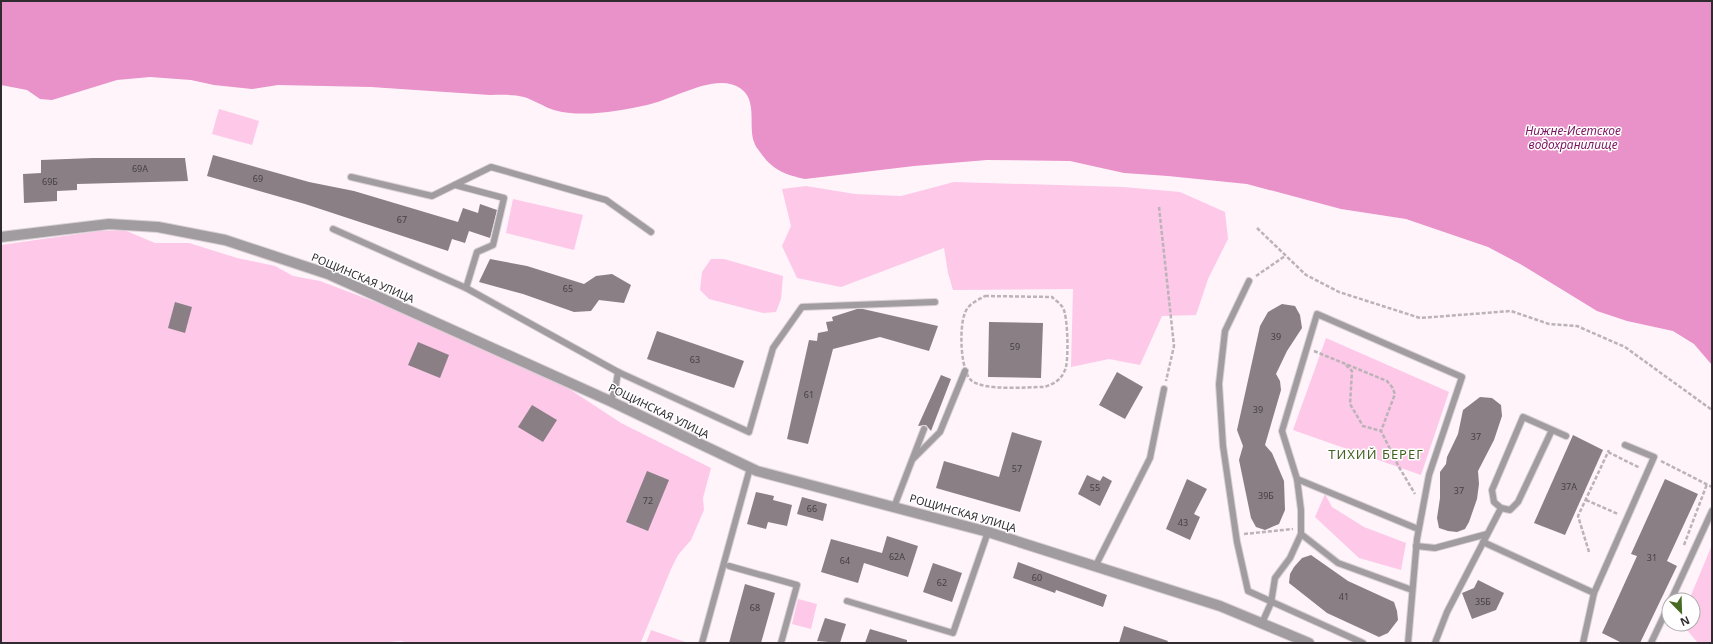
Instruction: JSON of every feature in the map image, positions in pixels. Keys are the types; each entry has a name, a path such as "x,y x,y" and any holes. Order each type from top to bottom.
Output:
{"street":[{"name":"РОЩИНСКАЯ УЛИЦА","path":"1,237 109,224 158,227 225,240 328,274 610,401 750,468 988,532 1220,606 1309,643"}],"lane":[{"path":"351,177 432,196 491,167 606,200 651,232"},
{"path":"455,185 504,198 493,245 477,252 466,288"},
{"path":"333,229 466,288 618,372 749,432 773,348 802,307 935,302"},
{"path":"1249,281 1225,331 1219,384 1223,446 1236,535 1248,591 1363,643"},
{"path":"1262,623 1272,603 1274,578 1290,558 1301,531 1298,479 1282,431 1317,314 1462,377 1429,475 1418,529 1408,643"},
{"path":"913,459 940,432 965,371"},
{"path":"610,401 615,391 618,372"},
{"path":"1095,567 1150,458 1164,389"},
{"path":"1552,430 1518,502 1510,510 1501,508 1494,502 1492,490 1523,417 1566,436"},
{"path":"894,506 924,429"},
{"path":"1583,643 1594,593 1654,457 1625,445"},
{"path":"702,643 750,468"},
{"path":"1298,479 1418,529"},
{"path":"1435,643 1448,612 1501,508"},
{"path":"1675,592 1712,511"},
{"path":"1301,531 1338,563 1412,590"},
{"path":"846,601 953,633 988,532"},
{"path":"1416,546 1435,548 1487,534"},
{"path":"1483,542 1594,593"},
{"path":"729,566 797,584 781,643"},
{"path":"1652,643 1661,623"}],"path":[{"path":"1159,207 1174,346 1164,389"},
{"path":"1257,228 1306,275 1339,292 1420,318 1510,311 1549,324 1577,326 1625,347 1712,410"},
{"path":"1249,281 1285,256"},
{"path":"986,296 1052,297 1063,307 1067,321 1066,368 1054,384 1044,387 985,386 973,382 967,376 965,371 962,359 963,320 965,312 973,303 986,296"},
{"path":"1321,354 1387,381 1392,387 1395,394 1381,431 1399,467 1423,506"},
{"path":"1346,364 1352,372 1350,404 1363,426 1381,431"},
{"path":"1589,552 1578,516 1609,451 1640,468 1637,475"},
{"path":"1654,457 1712,487"},
{"path":"1586,500 1618,515 1621,508"},
{"path":"1236,535 1301,531"}],"shaded area":[{"path":"219,109 259,121 252,145 212,134"},
{"path":"954,182 1123,187 1180,192 1225,212 1228,239 1208,279 1196,315 1162,316 1140,365 1109,359 1071,367 1073,289 953,290 948,273 944,248 841,287 797,278 782,246 791,226 782,189 806,186 855,194 901,196"},
{"path":"513,199 583,215 574,250 506,233"},
{"path":"124,230 155,243 189,243 237,258 275,266 293,276 320,281 423,320 545,373 621,423 711,468 703,498 704,510 691,540 678,555 671,569 641,642 404,643 402,641 376,643 1,643 1,245 99,231"},
{"path":"711,259 724,259 783,276 781,299 776,312 763,313 709,299 700,290 702,272"},
{"path":"1326,338 1449,392 1421,475 1293,430"},
{"path":"1325,494 1332,507 1364,527 1406,543 1401,570 1359,558 1315,517"},
{"path":"1712,545 1712,643 1698,643 1689,632 1701,632 1701,592 1692,592"},
{"path":"798,599 817,604 811,629 792,624"},
{"path":"651,630 688,643 646,643"}],"water":[{"name":"Нижне-Исетское водохранилище","path":"1,1 1712,1 1712,365 1694,344 1673,331 1627,321 1597,311 1522,265 1488,247 1406,219 1341,209 1247,184 1124,173 1070,161 987,160 914,166 805,179 791,176 780,171 769,163 754,143 752,135 752,113 749,99 746,93 740,88 730,84 719,83 706,85 657,102 613,111 588,114 554,110 528,98 511,95 371,87 278,85 252,89 214,85 191,80 150,77 117,80 52,100 40,99 27,90 1,85"}],"building":[{"path":"213,155 309,182 354,191 458,222 463,208 478,213 480,204 497,210 490,238 469,231 465,243 452,239 448,251 305,204 207,176"},
{"path":"93,158 185,158 188,181 77,184 77,190 57,191 57,201 24,203 23,174 41,173 41,160"},
{"path":"490,259 527,266 584,284 596,276 612,274 631,285 624,303 599,300 591,311 574,312 523,294 479,282"},
{"path":"175,302 192,307 185,333 168,328"},
{"path":"1282,304 1295,306 1300,315 1302,328 1287,351 1276,374 1280,381 1281,390 1265,445 1272,453 1284,481 1285,510 1279,524 1265,530 1256,527 1251,518 1239,460 1243,446 1237,430 1260,326 1268,312"},
{"path":"857,309 863,309 938,326 929,351 880,337 833,349 808,444 787,439 809,340 817,341 818,333 828,331 826,322 833,321 832,317"},
{"path":"989,322 1043,323 1041,378 988,377"},
{"path":"657,331 744,361 734,388 647,359"},
{"path":"418,342 449,355 440,378 408,365"},
{"path":"1117,372 1143,387 1125,419 1099,405"},
{"path":"941,375 951,379 931,431 926,425 918,426"},
{"path":"1480,397 1492,398 1501,405 1502,416 1494,440 1478,471 1479,484 1477,499 1469,522 1465,529 1457,532 1448,531 1439,528 1437,518 1440,498 1440,472 1446,464 1447,457 1458,434 1463,410"},
{"path":"532,405 557,420 543,442 518,427"},
{"path":"1012,432 1042,441 1020,512 936,488 944,461 999,477"},
{"path":"1573,435 1603,450 1565,535 1534,523"},
{"path":"647,471 669,480 648,531 626,522"},
{"path":"1087,475 1100,481 1103,476 1112,481 1100,506 1078,494"},
{"path":"1187,479 1207,489 1194,514 1200,517 1190,540 1166,529"},
{"path":"1665,479 1698,494 1667,561 1677,566 1665,592 1661,592 1661,599 1640,643 1622,643 1602,633 1637,556 1631,554"},
{"path":"756,492 774,496 773,500 792,505 787,526 768,522 766,529 747,524"},
{"path":"802,497 827,504 823,521 797,514"},
{"path":"887,536 918,546 908,577 864,563 858,583 821,572 831,539 882,553"},
{"path":"1311,555 1348,581 1394,602 1398,620 1388,633 1379,637 1327,613 1289,583 1290,574 1294,567 1302,558"},
{"path":"1018,562 1107,595 1103,607 1056,590 1055,593 1013,578"},
{"path":"933,563 962,573 952,602 923,592"},
{"path":"1478,580 1504,593 1496,610 1472,619 1462,593 1474,588"},
{"path":"745,584 775,593 761,643 729,643"},
{"path":"825,618 846,624 840,643 817,641"},
{"path":"1124,626 1168,641 1167,643 1119,643"},
{"path":"870,629 907,640 907,643 865,643"}],"district":[{"name":"ТИХИЙ БЕРЕГ","path":"1376,454"}]}
